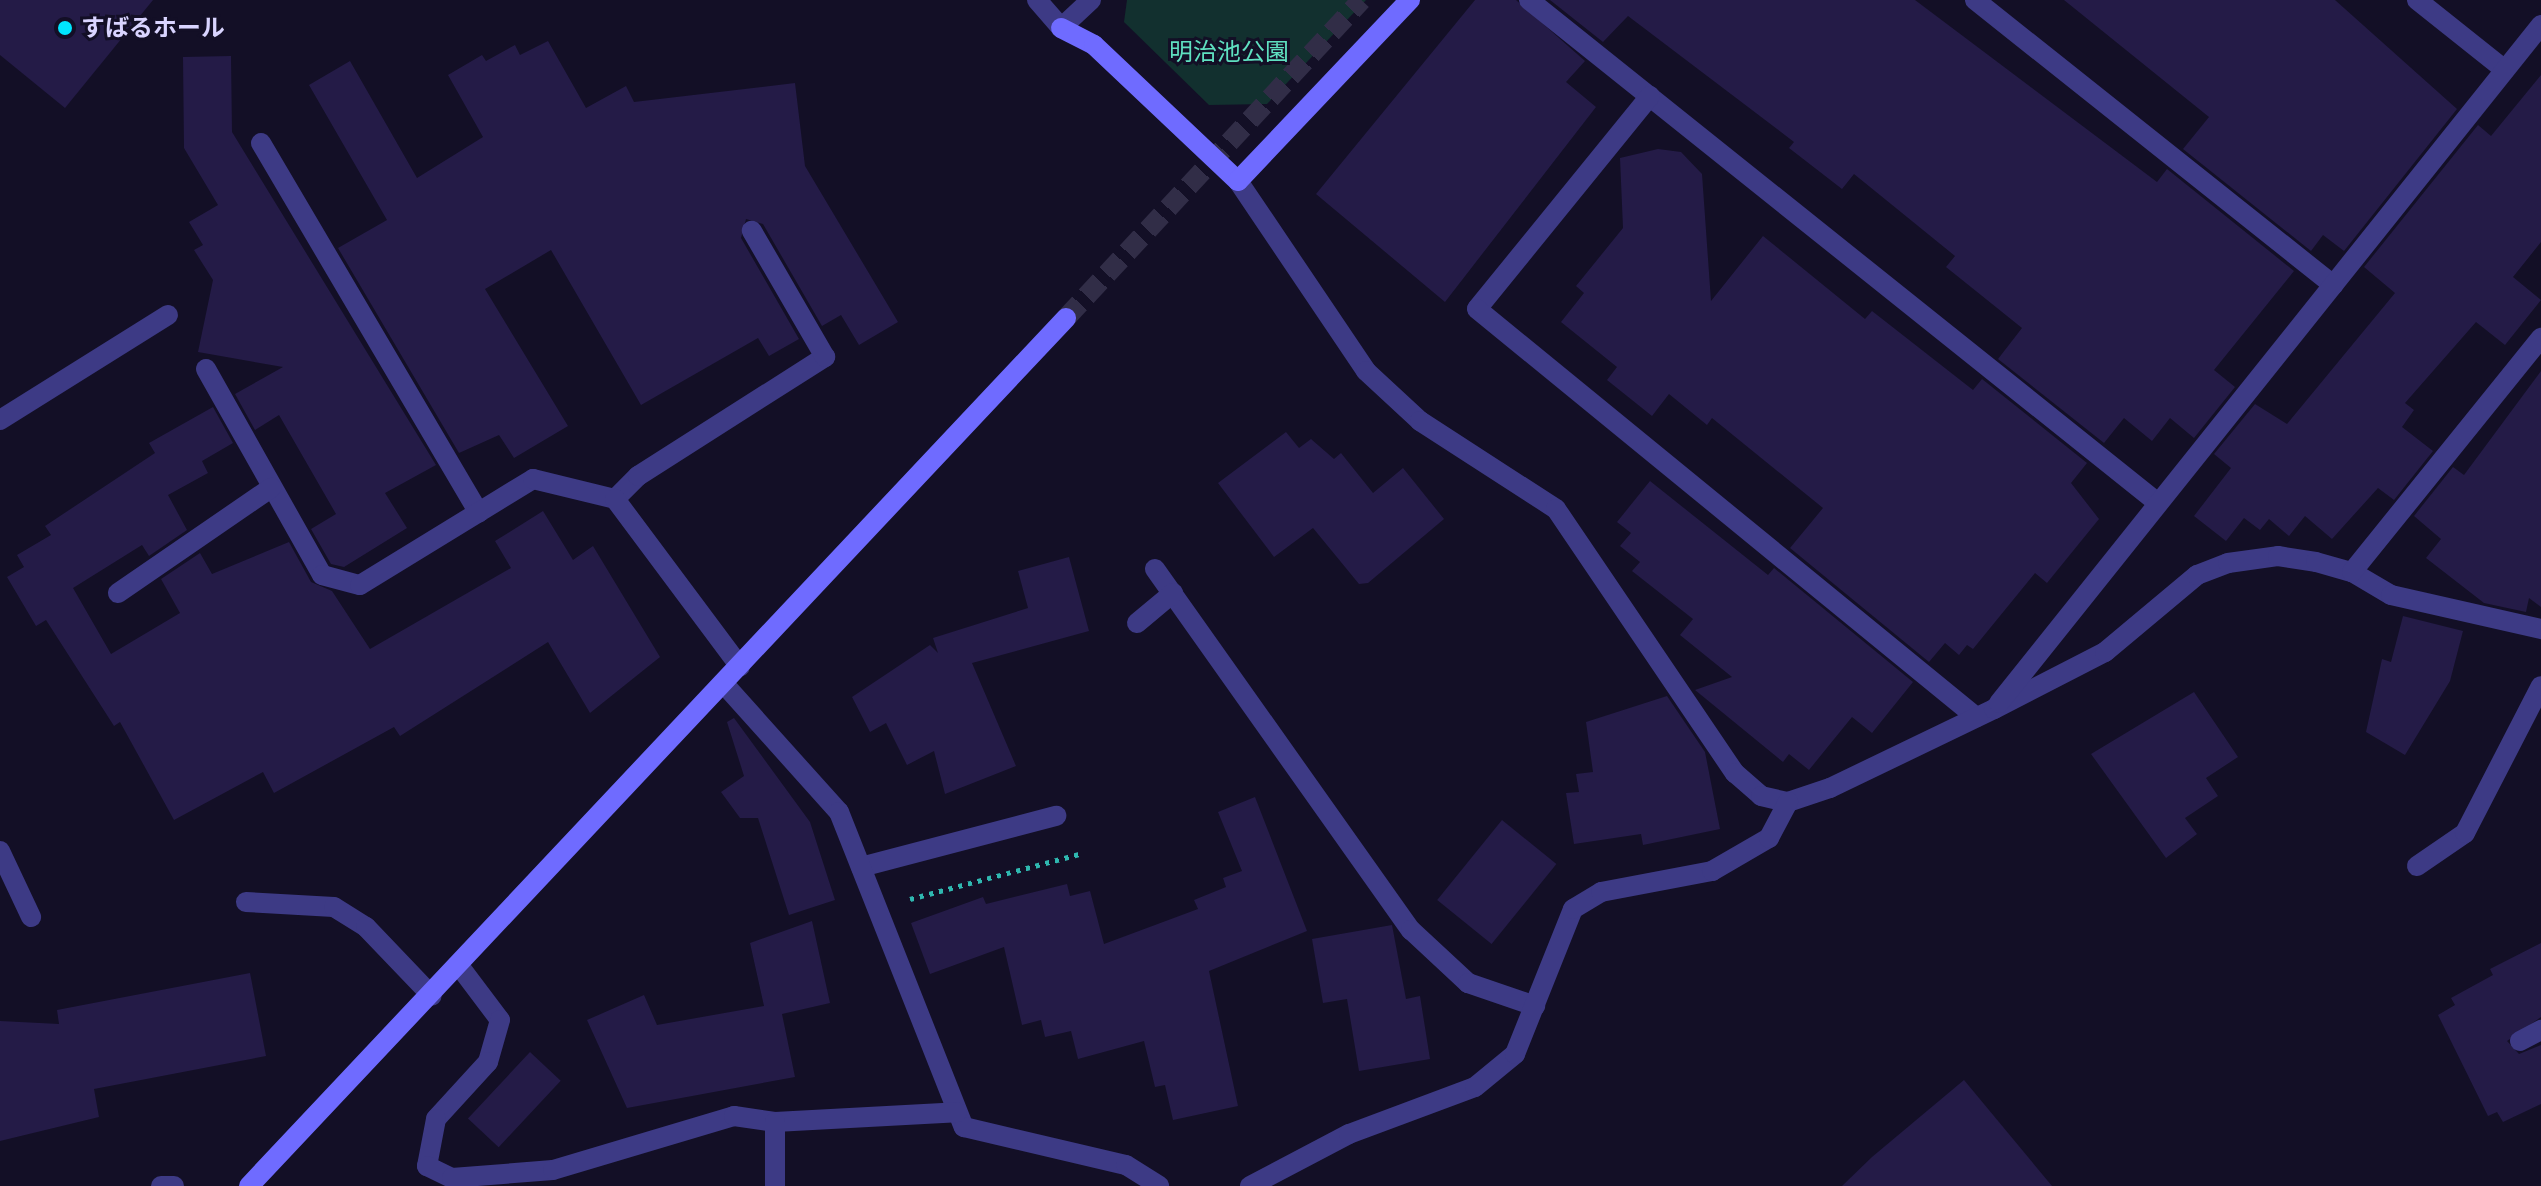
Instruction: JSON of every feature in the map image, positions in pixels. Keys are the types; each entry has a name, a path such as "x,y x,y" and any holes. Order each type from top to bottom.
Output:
{"street":[{"path":"1037,0 1061,28 1094,45 1238,181 1366,371 1420,421 1556,509 1735,773 1761,796 1788,802 1985,713 2105,652 2197,575 2228,563 2278,556 2352,572 2391,595 2541,629"},
{"path":"1061,28 1091,0"},
{"path":"1238,181 1410,0"},
{"path":"1529,0 2158,503"},
{"path":"1975,0 2333,285"},
{"path":"2417,0 2505,70"},
{"path":"1985,713 2158,503 2541,25"},
{"path":"1650,96 1477,309 1985,713"},
{"path":"261,143 479,513"},
{"path":"615,499 638,476 825,357 752,231"},
{"path":"0,420 168,315"},
{"path":"249,1186 460,967 1066,318"},
{"path":"2352,572 2541,338"},
{"path":"206,369 322,575 360,585 533,479 615,499 740,667"},
{"path":"118,593 271,488"},
{"path":"1155,569 1411,930 1468,983 1535,1006"},
{"path":"1137,623 1173,593"},
{"path":"724,684 839,812 964,1127 1159,1186"},
{"path":"2417,866 2465,833 2541,686"},
{"path":"1250,1186 1349,1134 1475,1087 1515,1054 1573,909 1601,892 1712,871 1769,838 1788,802"},
{"path":"861,867 1056,816"},
{"path":"0,851 31,917"},
{"path":"246,902 334,907 366,927 432,996"},
{"path":"460,967 500,1020 488,1062 436,1119 427,1166 459,1182 555,1178 734,1116 775,1122 957,1112"},
{"path":"2520,1041 2541,1030"},
{"path":"775,1122 775,1186"},
{"path":"161,1186 174,1186"}],"path":[{"path":"876,908 1083,853"}],"green space":[{"name":"明治池公園","path":"1127,0 1366,0 1267,104 1209,105 1124,22"}],"building":[{"name":"すばるホール","path":"0,0 153,0 65,108 0,55"},
{"path":"1475,0 1516,0 1585,61 1566,82 1596,107 1445,302 1316,194"},
{"path":"1550,0 1915,0 2157,182 2167,169 2294,271 2214,370 2235,387 2194,438 2170,418 2152,441 2124,418 2104,443 1998,359 2022,328 1946,267 1955,256 1854,174 1842,189 1789,148 1794,142 1628,16 1603,42"},
{"path":"2064,0 2335,0 2457,109 2344,251 2323,235 2311,251 2183,149 2209,117"},
{"path":"548,41 586,108 626,86 634,102 795,83 805,166 898,322 859,345 841,315 822,326 763,224 746,219 741,238 799,339 769,356 758,338 641,405 551,250 485,289 568,426 514,458 499,435 459,453 338,248 387,220 309,85 350,61 417,178 483,137 448,75 482,55 486,61 515,45 520,55"},
{"path":"231,56 232,132 436,465 385,493 407,528 344,567 331,564 311,529 336,514 279,415 255,430 235,394 283,367 198,352 213,280 194,250 203,245 189,222 218,205 184,148 183,57"},
{"path":"2541,75 2541,242 2513,277 2541,300 2505,345 2476,322 2405,403 2414,410 2402,427 2433,451 2394,500 2378,488 2332,539 2305,516 2289,536 2269,519 2260,530 2244,518 2226,541 2194,516 2231,468 2214,454 2255,404 2287,424 2395,293 2364,267 2478,125 2491,136"},
{"path":"1658,149 1681,152 1702,174 1711,301 1763,236 1865,319 1872,311 1973,390 1982,379 2087,463 2071,483 2099,519 2047,583 2035,573 1973,649 1967,645 1959,655 1945,643 1929,662 1790,548 1823,508 1712,418 1707,425 1669,394 1652,416 1607,380 1617,367 1561,322 1584,293 1576,286 1623,228 1620,158"},
{"path":"2541,371 2541,607 2529,598 2526,612 2484,603 2426,558 2441,539 2414,516 2453,467 2464,475"},
{"path":"213,407 233,443 202,461 208,473 168,495 187,530 149,556 142,545 73,588 111,654 180,613 161,579 200,553 212,574 289,542 311,582 332,591 370,649 511,568 495,541 543,511 573,560 593,546 660,657 590,713 548,642 400,736 394,727 274,793 263,772 174,820 120,722 114,726 46,620 36,626 7,577 24,567 17,555 51,535 45,526 155,453 149,443"},
{"path":"1286,432 1299,448 1311,439 1334,459 1341,453 1373,493 1403,468 1444,519 1368,583 1359,584 1313,528 1274,557 1218,483"},
{"path":"1650,481 1768,575 1774,568 1913,682 1872,733 1852,717 1809,770 1789,754 1783,762 1695,690 1732,677 1680,635 1693,619 1632,571 1640,562 1620,546 1631,533 1617,522"},
{"path":"1069,557 1089,631 972,663 1016,766 945,794 934,751 907,765 886,723 870,732 852,697 930,645 938,653 933,638 1028,608 1018,571"},
{"path":"2403,616 2463,631 2450,681 2405,755 2366,732 2382,659 2391,662"},
{"path":"2194,692 2238,757 2206,778 2218,796 2185,818 2197,834 2166,858 2091,754"},
{"path":"1667,696 1705,752 1720,829 1643,845 1641,834 1574,844 1566,793 1579,792 1576,774 1593,772 1586,722"},
{"path":"734,718 810,822 835,900 789,915 758,818 740,818 721,792 744,776 727,722"},
{"path":"1255,797 1307,931 1209,971 1238,1106 1173,1120 1165,1085 1155,1087 1144,1041 1078,1059 1071,1031 1045,1037 1041,1020 1022,1025 1004,947 930,974 911,923 983,897 986,904 1067,884 1070,896 1090,891 1104,944 1198,909 1194,900 1226,887 1223,878 1242,871 1218,812"},
{"path":"1502,820 1556,864 1492,944 1437,900"},
{"path":"812,921 830,1003 782,1014 795,1077 627,1108 587,1020 644,995 657,1025 764,1006 750,943"},
{"path":"1392,925 1406,999 1420,996 1430,1059 1359,1071 1347,999 1323,1003 1312,939"},
{"path":"2541,943 2541,1017 2507,1041 2519,1054 2541,1045 2541,1104 2503,1122 2497,1112 2488,1116 2438,1015 2455,1005 2451,998 2493,975 2490,969"},
{"path":"250,973 266,1056 94,1089 99,1117 0,1141 0,1021 59,1024 57,1010"},
{"path":"530,1052 561,1081 499,1147 468,1119"},
{"path":"1964,1080 2052,1186 1842,1186 1872,1157"}],"tunnel":[{"path":"1066,318 1362,0"}],"place":[{"name":"すばるホール","path":"65,28"}]}
